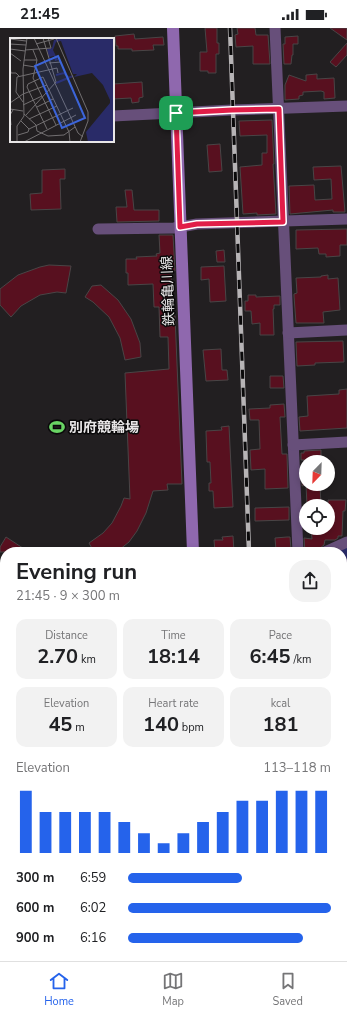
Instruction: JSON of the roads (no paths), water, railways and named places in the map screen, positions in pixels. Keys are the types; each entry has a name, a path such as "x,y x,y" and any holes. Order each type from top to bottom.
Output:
{"main road":[{"name":"鉄輪亀川線","path":"173,28 180,113 193,547"},
{"name":"鉄輪亀川線","path":"180,113 181,28"},
{"name":"鉄輪亀川線","path":"184,226 201,547"}],"street":[{"path":"276,28 298,547"},
{"path":"114,116 347,106"},
{"path":"98,229 174,228 197,224 283,222 347,218"},
{"path":"288,333 347,330"},
{"path":"293,444 347,442"},
{"path":"336,547 347,542"}],"railway":[{"path":"230,28 249,547"}],"place":[{"name":"別府競輪場","path":"57,427"}]}
